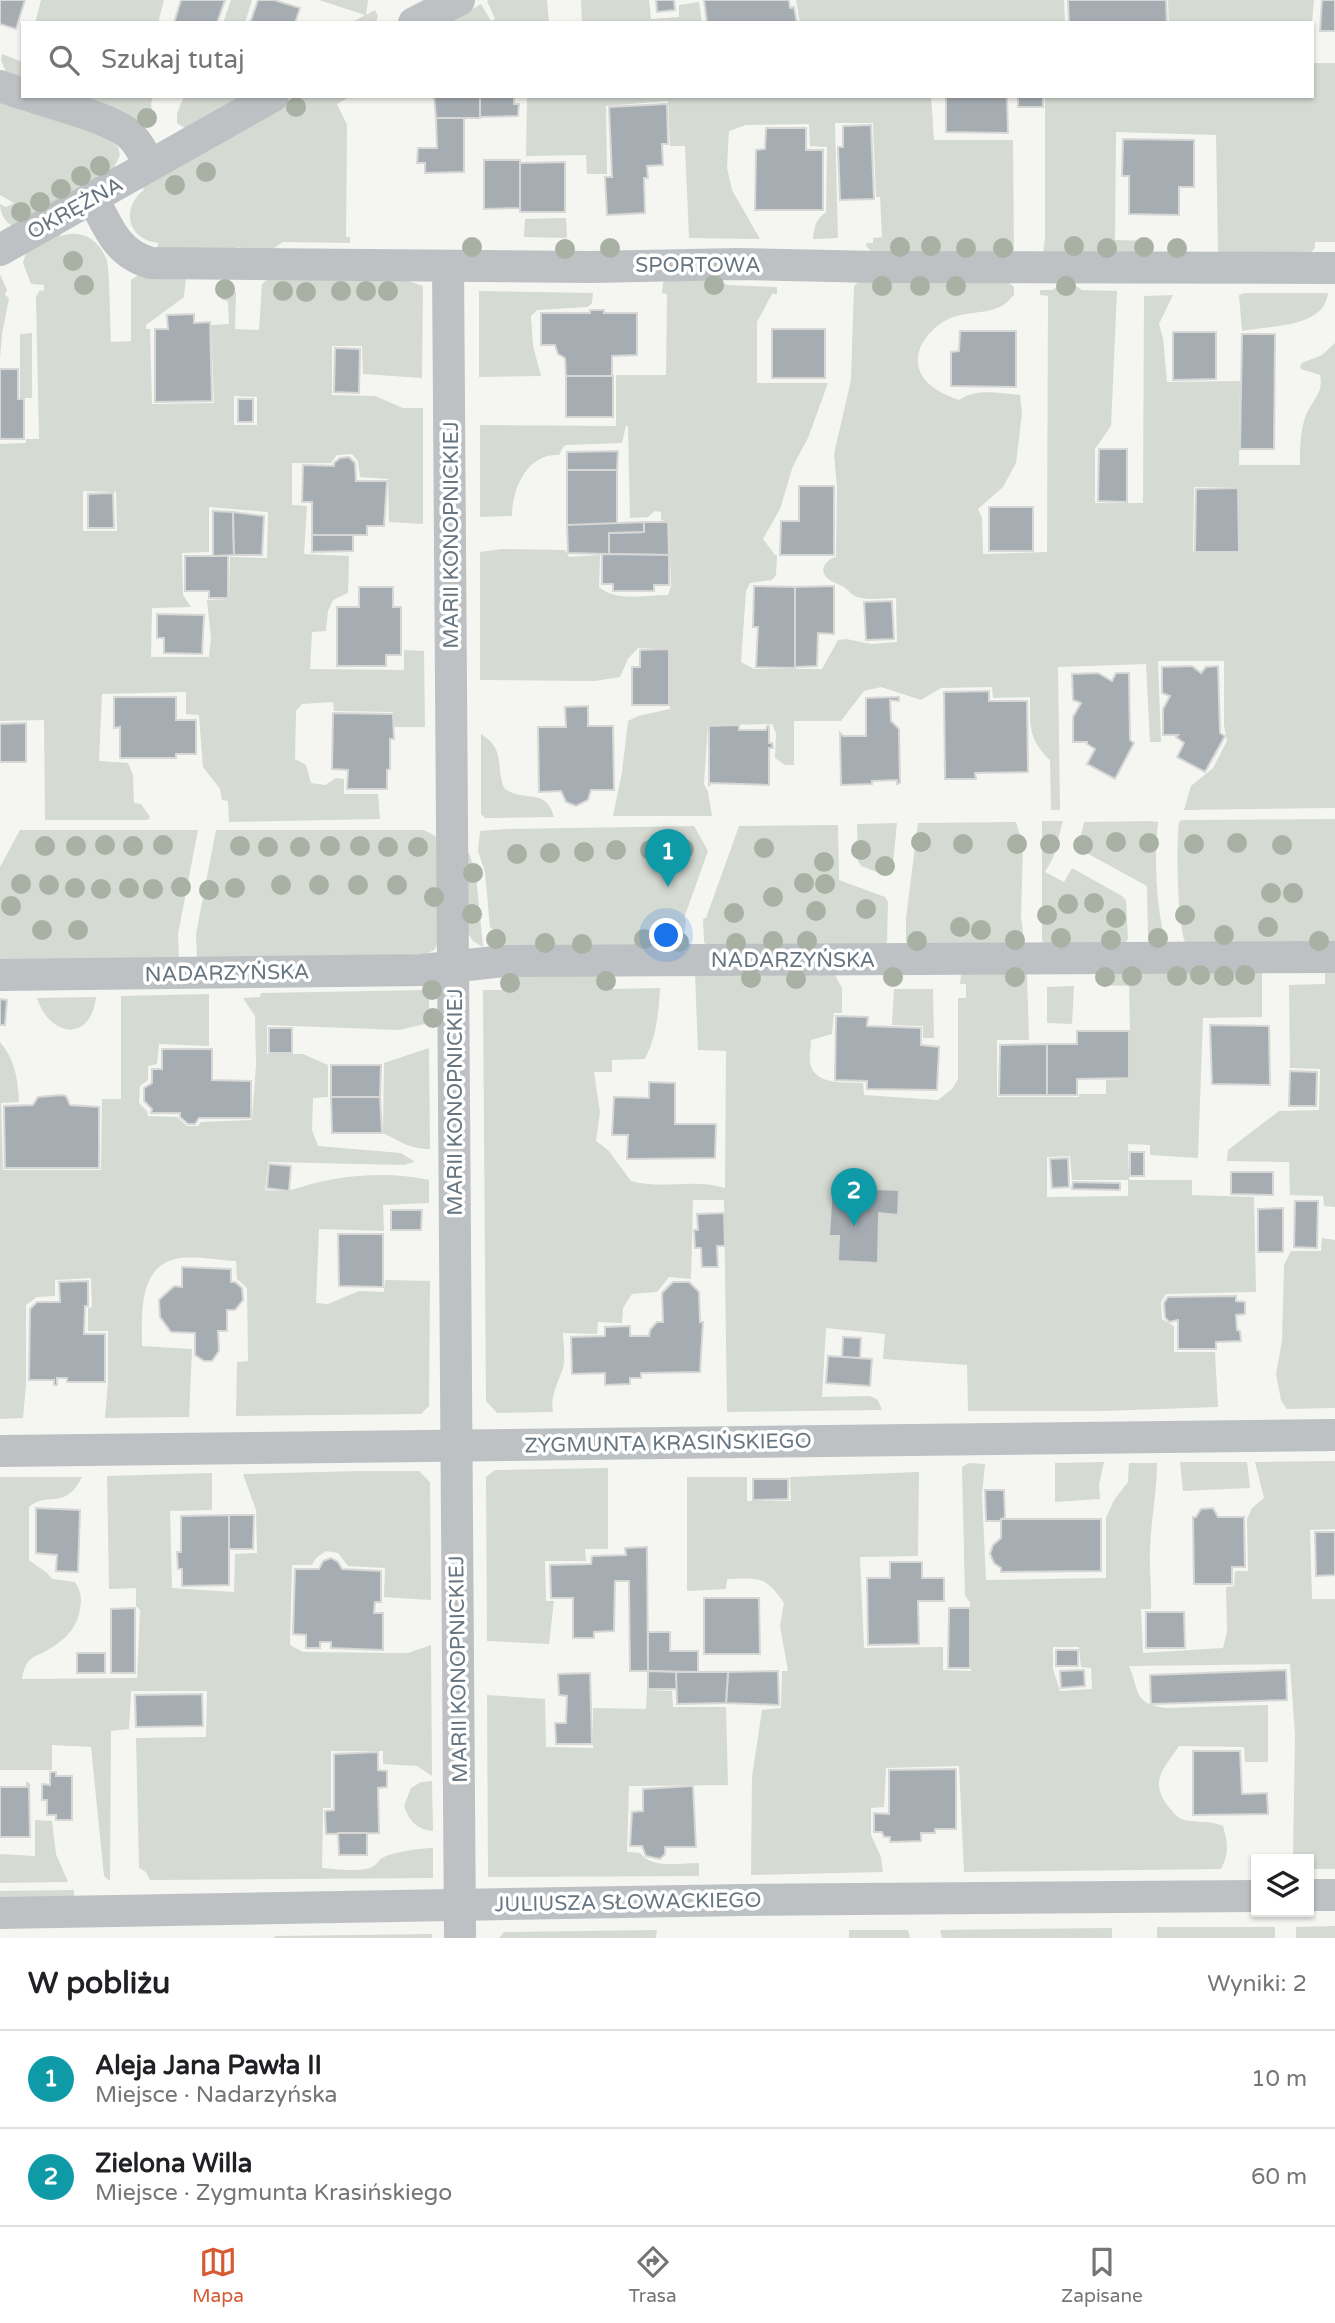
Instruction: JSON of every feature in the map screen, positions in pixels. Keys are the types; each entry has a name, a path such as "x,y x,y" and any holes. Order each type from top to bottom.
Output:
{"street":[{"path":"418,21 459,0"},
{"path":"0,86 21,93"},
{"path":"36,98 112,124 126,132 136,141 150,165"},
{"name":"OKRĘŻNA","path":"0,250 269,98"},
{"name":"SPORTOWA","path":"93,198 121,247 135,257 151,263 591,267 738,264 1335,268"},
{"name":"MARII KONOPNICKIEJ","path":"448,266 460,1938"},
{"name":"NADARZYŃSKA","path":"0,975 394,971 517,961 1335,957"},
{"name":"ZYGMUNTA KRASIŃSKIEGO","path":"0,1451 1335,1435"},
{"path":"1314,1895 1335,1895"},
{"name":"JULIUSZA SŁOWACKIEGO","path":"0,1913 754,1899 1251,1896"}],"shaded area":[{"path":"41,0 164,0 159,21 36,21"},
{"path":"231,0 252,0 246,21 224,21"},
{"path":"319,0 368,0 366,15 375,10 378,16 377,21 354,21 365,15"},
{"path":"547,0 549,21 491,21 495,19 487,1"},
{"path":"581,0 649,0 651,19 679,17 679,5 699,2 702,21 582,21"},
{"path":"796,0 1064,0 1065,21 800,21"},
{"path":"1168,0 1314,0 1312,21 1169,21"},
{"path":"481,4 491,21 451,21"},
{"path":"2,54 21,61 21,77 6,72 1,60"},
{"path":"1314,63 1335,63 1335,242 1315,242 1315,248 1309,254 1218,253 1216,135 1116,132 1115,240 1150,241 1149,252 1043,253 1045,98 1314,98"},
{"path":"81,98 152,98 153,122 147,127 131,117"},
{"path":"183,98 241,98 186,129 177,123 177,114"},
{"path":"299,98 348,98 337,104 347,125 346,237 350,237 350,243 283,242 271,250 244,250 239,247 231,250 157,249 158,243 140,236 131,222 132,205 144,190 142,186"},
{"path":"527,98 931,98 934,140 1013,140 1014,253 872,252 866,243 873,243 873,238 882,237 880,197 876,197 873,123 835,123 838,238 813,239 816,224 826,212 827,147 810,146 809,124 746,125 729,131 727,168 732,190 760,239 689,238 685,146 670,146 668,101 606,106 607,174 587,174 586,155 526,156"},
{"path":"0,99 107,137 118,147 120,155 114,168 13,226 10,225 0,207 0,204 6,207 14,203 0,195"},
{"path":"566,218 567,238 524,237 525,219"},
{"path":"58,232 61,236 82,235 98,245 107,263 111,342 131,341 131,280 140,274 186,277 184,297 146,325 146,329 150,329 152,404 214,403 211,325 229,324 228,301 222,300 218,292 236,292 235,329 259,330 262,284 269,278 406,280 423,286 422,378 363,374 362,346 332,346 332,395 375,396 403,408 423,408 423,524 389,522 388,479 360,477 358,461 352,454 337,455 331,463 292,463 292,505 307,506 304,554 349,556 348,593 333,600 328,611 326,631 312,632 310,669 404,670 404,650 424,651 425,727 394,727 393,712 334,711 333,702 302,704 296,711 295,759 306,765 311,783 325,785 336,778 344,779 344,794 378,794 380,819 229,822 228,801 222,800 220,789 203,767 199,715 186,714 186,692 102,694 99,761 128,763 133,775 134,803 141,804 150,817 148,820 45,820 44,720 0,721 0,444 26,443 26,439 39,439 36,297 39,291 44,290 44,285 31,284 23,263 27,249","holes":["234,396 257,397 257,425 234,425","83,491 116,492 117,531 83,531","209,507 268,512 267,558 230,557 229,599 207,600 211,638 209,657 151,657 152,608 191,607 183,595 182,553 209,552"]},
{"path":"0,274 7,290 5,295 9,298 0,360"},
{"path":"668,277 715,277 727,285 777,287 777,294 772,294 757,322 757,383 828,383 808,438 793,466 780,509 763,539 777,555 776,575 772,580 750,583 746,591 741,662 754,669 822,669 838,640 871,644 897,642 896,598 858,597 829,579 823,571 827,562 836,557 837,487 834,454 851,380 854,286 859,281 1007,281 1014,287 1014,295 998,308 960,315 940,324 923,342 918,357 919,369 926,381 952,398 959,400 988,392 1020,395 1022,413 1016,463 1003,487 978,509 982,518 983,554 1047,552 1048,296 1040,295 1040,290 1053,290 1062,281 1069,281 1082,290 1117,291 1111,426 1095,449 1095,503 1143,503 1144,296 1173,295 1159,324 1167,382 1240,381 1239,465 1300,465 1304,421 1319,392 1321,381 1320,375 1300,367 1302,363 1322,355 1335,343 1335,808 1184,810 1191,786 1213,768 1227,741 1224,725 1224,661 1158,661 1161,742 1150,742 1146,664 1058,667 1060,810 1051,810 1050,760 1034,738 1030,697 993,698 992,687 941,688 921,700 881,687 864,691 841,721 794,721 794,765 785,765 775,758 776,733 772,724 708,725 704,784 712,816 613,816 628,721 670,709 669,649 638,648 628,659 620,677 595,681 480,680 480,552 501,549 565,550 569,557 600,555 599,587 606,592 632,597 668,595 671,586 669,522 661,520 661,512 655,511 648,517 630,518 628,426 622,443 567,445 559,455 538,460 530,466 518,484 512,516 480,517 480,425 616,426 616,375 666,375 667,294 662,293 663,283","holes":["1194,487 1238,487 1240,552 1193,552"]},
{"path":"479,291 593,293 592,303 588,307 537,310 531,316 533,346 541,376 479,377"},
{"path":"1328,293 1324,305 1306,319 1242,331 1239,295"},
{"path":"32,333 32,398 20,398 20,334"},
{"path":"481,734 497,752 504,788 511,793 540,798 550,808 554,817 485,818 481,814"},
{"path":"1335,819 1335,943 1186,944 1179,904 1179,822"},
{"path":"1042,821 1063,821 1053,858 1045,872 1064,882 1072,868 1126,900 1128,939 1124,944 1044,944"},
{"path":"1016,822 1023,846 1021,917 1024,941 1021,944 909,944 906,941 906,918 918,823"},
{"path":"1084,822 1158,822 1156,867 1165,941 1162,944 1152,944 1148,940 1147,886 1081,850 1079,843"},
{"path":"897,823 892,874 887,876 861,866 858,861 857,824"},
{"path":"838,825 839,880 885,897 888,902 885,945 706,945 703,919 706,918 739,826"},
{"path":"694,826 708,851 684,918 683,945 503,948 502,933 490,928 485,872 478,851 480,831"},
{"path":"20,830 198,830 178,934 179,960 0,959 0,867"},
{"path":"216,830 424,830 439,838 439,942 434,950 426,954 200,959 197,957 196,934"},
{"path":"467,853 476,875 483,947 473,941 467,931"},
{"path":"1099,973 1262,973 1262,1017 1203,1018 1198,1158 1150,1155 1150,1145 1128,1144 1129,1180 1192,1180 1192,1195 1254,1197 1256,1292 1166,1294 1161,1302 1162,1319 1174,1326 1174,1352 1215,1352 1218,1407 1102,1411 968,1411 967,1365 883,1359 885,1334 826,1328 822,1397 870,1396 878,1400 882,1410 727,1412 724,1200 693,1200 691,1279 669,1277 657,1292 632,1294 623,1308 622,1323 598,1322 597,1334 563,1333 564,1364 554,1395 553,1412 497,1413 486,1401 483,990 503,990 503,976 612,976 613,989 660,988 656,1025 645,1059 612,1060 612,1072 594,1072 600,1112 596,1141 608,1150 631,1181 701,1184 725,1188 726,1051 698,1050 695,974 835,975 842,988 842,1013 834,1013 832,1034 811,1040 810,1063 813,1070 824,1079 863,1083 864,1095 938,1100 952,1089 958,1079 958,998 966,998 966,984 960,984 961,974 1027,974 1029,1040 997,1040 997,1097 1079,1097 1079,1094 1106,1094 1106,1080 1128,1079 1129,986 1099,985","holes":["1070,1156 1072,1180 1128,1180 1128,1196 1047,1197 1047,1157"]},
{"path":"1325,973 1335,973 1335,1207 1324,1206 1323,1196 1290,1195 1289,1162 1227,1161 1228,1150 1279,1111 1319,1110 1320,1069 1290,1068 1289,985 1325,984"},
{"path":"1074,986 1072,1024 1047,1023 1047,987"},
{"path":"894,989 933,989 934,1038 923,1038 923,1026 892,1025"},
{"path":"429,990 429,1023 399,1030 267,1025 267,1054 303,1054 328,1065 328,1097 313,1098 312,1130 318,1146 401,1153 415,1162 404,1165 268,1162 265,1190 288,1190 360,1176 388,1175 429,1180 429,1203 383,1205 384,1231 319,1229 316,1303 328,1304 359,1291 384,1292 385,1280 430,1281 429,1406 421,1414 236,1416 237,1362 248,1361 247,1288 237,1279 236,1261 189,1257 163,1264 154,1272 148,1283 143,1308 142,1346 192,1349 189,1417 105,1418 108,1331 88,1331 88,1308 92,1307 91,1278 55,1280 55,1296 37,1297 26,1305 26,1385 23,1418 0,1419 0,1042 15,1070 19,1102 1,1103 3,1170 101,1170 102,1099 121,1099 121,996 209,994 209,1046 159,1044 157,1064 148,1066 148,1080 140,1086 139,1103 148,1116 177,1117 187,1126 198,1126 201,1122 252,1120 256,1065 255,1016 243,998 260,997 261,993"},
{"path":"96,997 93,1012 86,1022 78,1028 69,1029 51,1021 37,998"},
{"path":"429,1048 430,1149 423,1149 383,1133 384,1063"},
{"path":"1322,1238 1335,1240 1335,1408 1287,1409 1281,1400 1276,1374 1282,1341 1284,1265 1291,1251 1321,1251"},
{"path":"1335,1461 1335,1529 1310,1530 1312,1599 1335,1599 1335,1869 1314,1869 1314,1854 1293,1854 1295,1735 1290,1664 1129,1666 1139,1695 1155,1706 1268,1705 1268,1762 1245,1762 1244,1747 1179,1746 1161,1774 1159,1788 1162,1796 1177,1816 1184,1820 1223,1826 1227,1848 1221,1869 964,1872 959,1766 886,1768 884,1807 871,1808 871,1835 881,1857 883,1872 751,1875 752,1777 762,1710 781,1708 782,1671 788,1671 780,1626 784,1603 772,1587 754,1579 727,1579 726,1589 687,1591 687,1477 747,1477 747,1501 791,1501 790,1477 919,1472 918,1556 860,1557 864,1648 943,1647 943,1670 971,1671 970,1603 965,1595 962,1467 969,1463 985,1464 982,1494 986,1580 1106,1578 1106,1518 1114,1500 1128,1482 1129,1463 1157,1463 1150,1549 1151,1609 1141,1609 1143,1653 1223,1648 1227,1632 1226,1587 1234,1586 1235,1571 1248,1571 1247,1519 1252,1508 1264,1498 1255,1462","holes":["1053,1647 1079,1647 1081,1667 1091,1668 1092,1689 1060,1691 1053,1669"]},
{"path":"1104,1462 1099,1484 1100,1499 1055,1502 1055,1463"},
{"path":"1180,1462 1247,1462 1250,1488 1183,1491"},
{"path":"608,1468 608,1549 585,1549 586,1561 545,1561 546,1601 554,1601 549,1644 487,1641 486,1477 495,1470"},
{"path":"419,1471 430,1482 431,1600 384,1597 385,1568 348,1566 338,1553 326,1551 316,1558 312,1565 292,1565 290,1645 303,1652 408,1653 431,1645 432,1776 417,1766 383,1764 383,1751 331,1751 331,1808 323,1808 322,1868 369,1868 393,1854 433,1848 433,1878 150,1880 146,1872 139,1868 136,1738 206,1737 207,1691 131,1691 129,1729 111,1731 110,1881 104,1876 91,1747 52,1745 52,1770 0,1770 0,1477 82,1477 69,1494 36,1502 29,1507 29,1560 52,1579 75,1582 81,1601 78,1616 69,1634 34,1656 25,1668 22,1679 137,1678 140,1610 136,1606 136,1588 109,1589 107,1476 212,1473 212,1510 170,1511 172,1588 234,1592 235,1554 257,1553 256,1510 243,1474"},
{"path":"647,1690 672,1691 673,1707 726,1707 728,1785 629,1786 627,1852 640,1853 659,1863 699,1863 699,1876 488,1877 487,1695 545,1699 546,1747 593,1748 593,1708 646,1709"},
{"path":"432,1781 433,1831 414,1824 404,1806 411,1788 421,1782"},
{"path":"35,1820 52,1821 56,1854 68,1882 0,1883 0,1854 35,1856"},
{"path":"74,1890 74,1898 0,1899 0,1891"},
{"path":"1335,1926 1335,1938 1296,1938 1296,1927"},
{"path":"1157,1927 1275,1927 1275,1938 1157,1938"},
{"path":"1112,1928 1112,1938 942,1938 940,1930"},
{"path":"657,1930 656,1938 499,1938 504,1932"},
{"path":"849,1930 908,1930 910,1938 849,1938"},
{"path":"432,1934 432,1938 274,1938 275,1936"}],"building":[{"path":"0,0 25,0 16,29 0,24"},
{"path":"181,0 225,0 218,21 175,21"},
{"path":"258,0 274,0 300,8 296,21 251,21"},
{"path":"656,0 674,0 675,10 657,12"},
{"path":"704,0 789,0 790,8 794,7 797,21 707,21"},
{"path":"1068,0 1166,0 1167,21 1069,21"},
{"path":"1322,0 1335,0 1335,31 1320,31"},
{"path":"434,98 480,98 480,118 436,118"},
{"path":"480,98 514,98 514,104 519,104 518,116 480,117"},
{"path":"946,98 1007,98 1008,133 946,132"},
{"path":"1018,98 1043,98 1043,107 1018,107"},
{"path":"667,104 668,144 662,144 663,165 647,166 648,178 644,178 645,213 607,215 605,177 612,177 609,107"},
{"path":"436,118 464,118 464,172 425,173 425,163 417,163 418,148 437,148"},
{"path":"871,125 874,199 840,200 838,147 843,147 843,126"},
{"path":"766,128 806,128 806,150 823,150 823,210 755,210 756,150 765,149"},
{"path":"1123,139 1194,140 1194,187 1179,187 1179,215 1129,214 1129,176 1122,176"},
{"path":"484,160 520,160 520,208 484,209"},
{"path":"565,162 565,212 520,212 520,163"},
{"path":"590,310 604,310 604,313 637,313 637,355 612,356 612,376 566,376 565,358 558,354 555,345 541,345 541,313 590,313"},
{"path":"194,314 194,323 210,322 212,401 155,402 155,329 168,329 167,315"},
{"path":"772,329 825,329 825,378 772,378"},
{"path":"960,331 1016,331 1016,387 951,386 951,352 959,351"},
{"path":"1173,332 1216,332 1216,379 1173,380"},
{"path":"1242,334 1275,334 1274,449 1240,449"},
{"path":"335,348 360,349 359,393 334,392"},
{"path":"0,369 18,369 18,399 24,399 24,439 0,439"},
{"path":"566,376 613,376 613,417 566,417"},
{"path":"238,399 253,399 253,422 238,422"},
{"path":"1099,449 1127,449 1127,502 1098,501"},
{"path":"618,451 617,470 567,470 567,452"},
{"path":"349,457 355,463 356,481 387,481 384,526 367,526 367,535 312,535 312,502 302,502 303,465 334,466 340,458"},
{"path":"567,470 617,470 617,525 567,525"},
{"path":"799,486 834,486 834,555 780,555 781,521 799,521"},
{"path":"1238,488 1239,552 1195,552 1196,489"},
{"path":"113,493 114,528 88,528 88,494"},
{"path":"989,507 1033,507 1033,551 989,551"},
{"path":"213,511 233,512 234,555 213,556"},
{"path":"233,512 264,516 262,555 234,555"},
{"path":"644,522 668,522 669,555 609,554 609,533 644,532"},
{"path":"644,522 644,532 609,533 609,554 568,553 567,525"},
{"path":"312,535 353,535 353,551 312,552"},
{"path":"602,554 669,555 669,585 654,585 654,591 613,591 613,584 602,584"},
{"path":"185,556 228,556 228,598 209,598 209,591 185,591"},
{"path":"754,586 795,587 795,668 756,667 758,627 753,627"},
{"path":"834,586 834,634 818,633 817,666 795,667 795,587"},
{"path":"359,587 393,587 393,607 401,607 401,655 386,655 386,666 337,666 337,607 359,607"},
{"path":"892,601 894,639 866,640 864,602"},
{"path":"157,614 204,615 202,654 164,653 164,638 157,638"},
{"path":"669,649 669,705 632,705 632,667 640,667 640,650"},
{"path":"1192,666 1201,673 1206,667 1218,666 1220,733 1225,736 1205,772 1177,757 1184,743 1176,737 1178,735 1163,735 1163,709 1170,696 1162,693 1162,667"},
{"path":"1098,673 1112,681 1116,673 1129,673 1130,740 1134,743 1115,779 1087,764 1095,749 1087,742 1073,742 1073,717 1081,703 1073,700 1072,674"},
{"path":"989,691 989,701 1027,701 1028,772 975,773 976,779 945,779 944,692"},
{"path":"114,697 176,697 176,720 196,720 196,754 176,754 176,758 120,758 120,727 114,728"},
{"path":"899,697 899,701 890,700 891,721 899,729 900,783 897,784 897,780 841,785 840,733 843,736 866,736 866,698"},
{"path":"588,706 588,726 613,726 614,790 591,790 588,800 576,806 566,802 561,791 539,792 538,727 566,727 565,707"},
{"path":"333,713 393,714 394,739 390,739 387,789 347,789 348,770 332,769"},
{"path":"26,723 26,762 0,762 0,724"},
{"path":"739,725 739,730 766,730 769,726 769,743 772,743 773,748 769,748 769,785 709,785 709,726"},
{"path":"0,999 7,1000 5,1025 0,1025"},
{"path":"836,1016 868,1017 867,1026 921,1028 921,1045 939,1047 937,1090 867,1089 867,1081 835,1080"},
{"path":"1210,1025 1269,1026 1270,1085 1212,1084"},
{"path":"269,1028 292,1028 292,1053 269,1053"},
{"path":"1077,1031 1129,1031 1129,1078 1077,1079 1077,1095 1047,1095 1047,1044 1077,1044"},
{"path":"1047,1044 1047,1095 999,1095 1000,1045"},
{"path":"162,1049 212,1049 212,1080 251,1081 251,1118 199,1118 195,1124 188,1124 180,1117 180,1113 151,1113 152,1109 144,1101 144,1088 152,1083 152,1069 162,1069"},
{"path":"331,1065 381,1065 380,1097 331,1097"},
{"path":"1290,1071 1317,1072 1316,1106 1289,1106"},
{"path":"649,1082 675,1083 675,1124 716,1124 715,1158 627,1159 628,1135 612,1135 614,1097 649,1098"},
{"path":"66,1096 70,1105 99,1107 99,1168 5,1168 4,1106 33,1105 38,1097"},
{"path":"331,1097 380,1097 382,1133 332,1133"},
{"path":"1130,1152 1144,1152 1144,1176 1130,1176"},
{"path":"1068,1158 1069,1187 1052,1188 1050,1159"},
{"path":"269,1164 291,1166 289,1191 267,1188"},
{"path":"1231,1172 1273,1172 1273,1195 1231,1194"},
{"path":"1073,1182 1120,1183 1120,1190 1072,1189"},
{"path":"832,1187 899,1190 898,1215 879,1213 878,1263 838,1261 839,1236 829,1236"},
{"path":"1295,1201 1318,1201 1317,1248 1294,1247"},
{"path":"1283,1208 1283,1252 1258,1252 1258,1209"},
{"path":"391,1210 422,1210 421,1230 391,1230"},
{"path":"724,1213 725,1246 717,1246 718,1267 702,1267 701,1248 695,1248 697,1214"},
{"path":"338,1234 383,1234 383,1287 339,1286"},
{"path":"182,1267 231,1269 231,1282 242,1288 243,1300 235,1310 227,1310 227,1331 218,1331 219,1351 212,1361 204,1361 195,1355 195,1333 171,1332 160,1317 159,1300 174,1286 182,1287"},
{"path":"88,1281 84,1334 105,1334 105,1382 67,1382 67,1378 57,1378 57,1385 54,1385 54,1380 29,1380 30,1309 37,1302 60,1302 59,1282"},
{"path":"673,1282 689,1282 699,1292 700,1322 703,1322 700,1372 641,1373 641,1378 630,1378 630,1384 605,1385 605,1373 572,1374 571,1337 605,1336 605,1327 630,1326 630,1336 649,1336 650,1330 657,1322 663,1322 662,1293"},
{"path":"1236,1296 1236,1301 1245,1302 1245,1314 1236,1315 1241,1341 1216,1342 1216,1349 1178,1349 1178,1320 1169,1322 1165,1317 1164,1303 1168,1297"},
{"path":"843,1337 861,1338 860,1358 842,1357"},
{"path":"828,1356 872,1359 870,1386 826,1383"},
{"path":"753,1479 788,1479 788,1499 753,1500"},
{"path":"985,1490 1004,1490 1005,1518 1000,1521 986,1521"},
{"path":"36,1508 80,1510 78,1572 56,1571 57,1555 36,1553"},
{"path":"1213,1508 1218,1517 1244,1517 1245,1567 1232,1567 1232,1584 1194,1584 1193,1517 1196,1517 1201,1509"},
{"path":"229,1515 229,1585 182,1586 182,1569 178,1569 177,1552 181,1552 181,1516"},
{"path":"229,1515 254,1515 253,1549 229,1549"},
{"path":"1001,1519 1101,1519 1101,1571 1001,1572 990,1554 993,1545 1001,1538"},
{"path":"1315,1532 1335,1532 1335,1575 1316,1576"},
{"path":"647,1547 648,1671 630,1671 629,1581 615,1581 614,1631 594,1632 594,1638 573,1638 573,1598 551,1598 550,1565 591,1564 592,1556 626,1555 625,1548"},
{"path":"331,1558 338,1562 342,1569 381,1571 381,1602 375,1602 374,1613 383,1613 383,1650 331,1648 331,1642 320,1642 320,1648 306,1648 306,1635 293,1634 295,1569 319,1569 323,1561"},
{"path":"890,1562 922,1562 922,1578 944,1578 944,1601 918,1601 919,1644 868,1645 867,1578 890,1578"},
{"path":"704,1598 759,1598 760,1654 704,1654"},
{"path":"135,1608 135,1673 111,1673 111,1609"},
{"path":"949,1608 970,1608 970,1668 948,1668"},
{"path":"1146,1612 1184,1612 1185,1648 1146,1648"},
{"path":"648,1632 670,1632 670,1651 698,1651 698,1672 648,1671"},
{"path":"1056,1650 1078,1650 1078,1666 1056,1666"},
{"path":"77,1653 105,1653 105,1673 77,1673"},
{"path":"1084,1670 1085,1686 1061,1688 1060,1671"},
{"path":"1286,1670 1287,1700 1151,1704 1150,1675"},
{"path":"648,1671 676,1672 677,1689 648,1689"},
{"path":"778,1671 779,1705 726,1703 728,1672"},
{"path":"676,1672 728,1672 726,1703 677,1704"},
{"path":"590,1673 592,1744 556,1744 555,1723 566,1723 567,1696 559,1695 558,1674"},
{"path":"202,1694 203,1726 136,1727 135,1695"},
{"path":"1193,1751 1240,1751 1242,1794 1267,1793 1268,1814 1193,1815"},
{"path":"378,1752 378,1770 387,1771 387,1787 378,1788 379,1833 326,1834 325,1811 334,1810 334,1754"},
{"path":"956,1769 956,1829 935,1829 935,1833 921,1833 921,1841 890,1842 890,1837 884,1837 882,1832 874,1832 874,1813 889,1814 889,1770"},
{"path":"50,1772 56,1772 56,1776 72,1776 72,1820 56,1820 56,1815 47,1815 47,1800 42,1800 42,1784 50,1785"},
{"path":"27,1783 30,1837 0,1837 0,1787 27,1787"},
{"path":"693,1786 696,1847 665,1847 665,1854 660,1859 646,1856 642,1846 630,1846 632,1812 643,1811 643,1789"},
{"path":"338,1833 367,1833 367,1855 339,1855"}],"place":[{"name":"Aleja Jana Pawła II","path":"668,887"},
{"name":"Zielona Willa","path":"854,1226"}]}
